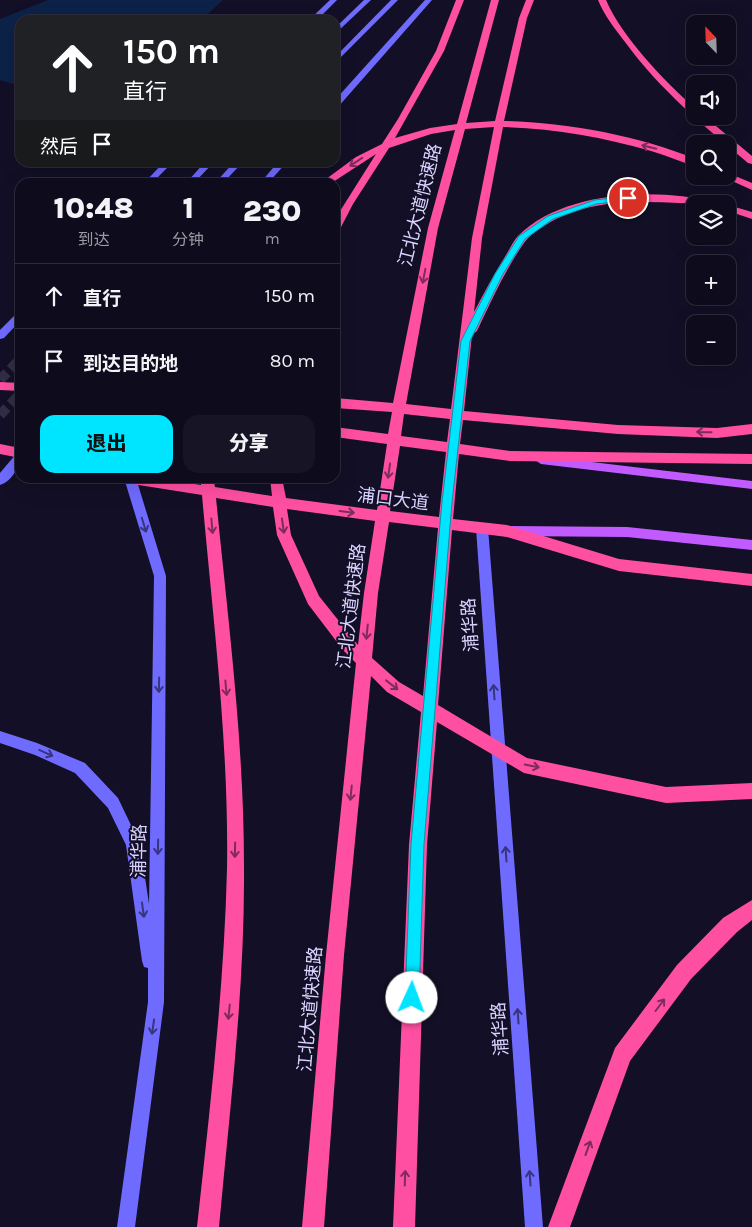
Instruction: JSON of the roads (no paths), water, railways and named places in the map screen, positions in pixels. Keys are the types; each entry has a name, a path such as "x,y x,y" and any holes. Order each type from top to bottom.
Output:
{"highway":[{"path":"340,219 408,110 440,51 460,0"},
{"name":"江北大道快速路","path":"313,1227 335,955 371,593 400,400 433,228 495,0"},
{"path":"404,1227 418,844 447,502 477,238 506,88 523,18 530,0"},
{"path":"602,0 631,46 686,106"},
{"path":"333,178 371,152 414,136 448,128 484,124 528,123 562,127 659,149 686,160"},
{"path":"709,125 752,161"},
{"path":"736,180 752,187"},
{"path":"465,341 499,274 522,238 550,217 595,202 644,196 686,201"},
{"path":"736,211 752,216"},
{"path":"0,386 15,387"},
{"path":"340,404 616,429 709,432 752,429"},
{"path":"340,433 510,456 752,459"},
{"path":"0,449 15,452"},
{"name":"浦口大道","path":"159,483 315,508 507,531 619,565 752,580"},
{"path":"208,483 229,712 235,817 232,981 208,1227"},
{"path":"277,483 284,535 313,600 348,645 393,687 524,764 666,795 752,791"},
{"path":"559,1227 622,1055 684,972 730,924 752,909"}],"main road":[{"path":"510,456 752,484"},
{"name":"浦口大道","path":"507,531 627,532 752,546"}],"street":[{"path":"318,15 334,0"},
{"path":"340,27 368,0"},
{"path":"340,56 395,0"},
{"path":"340,99 429,0"},
{"path":"154,178 164,167"},
{"path":"195,178 205,167"},
{"path":"224,178 234,167"},
{"path":"269,178 278,167"},
{"path":"0,336 15,320"},
{"path":"0,481 15,463"},
{"name":"浦华路","path":"126,1227 156,1002 160,576 130,483"},
{"name":"浦华路","path":"482,528 534,1227"},
{"path":"0,737 37,749 80,768 113,803 133,844 156,1002"}],"water":[{"path":"48,0 223,0 206,15 15,15 15,84 0,80 0,19"}],"tunnel":[{"path":"0,380 15,364"},
{"path":"0,415 15,399"}]}
